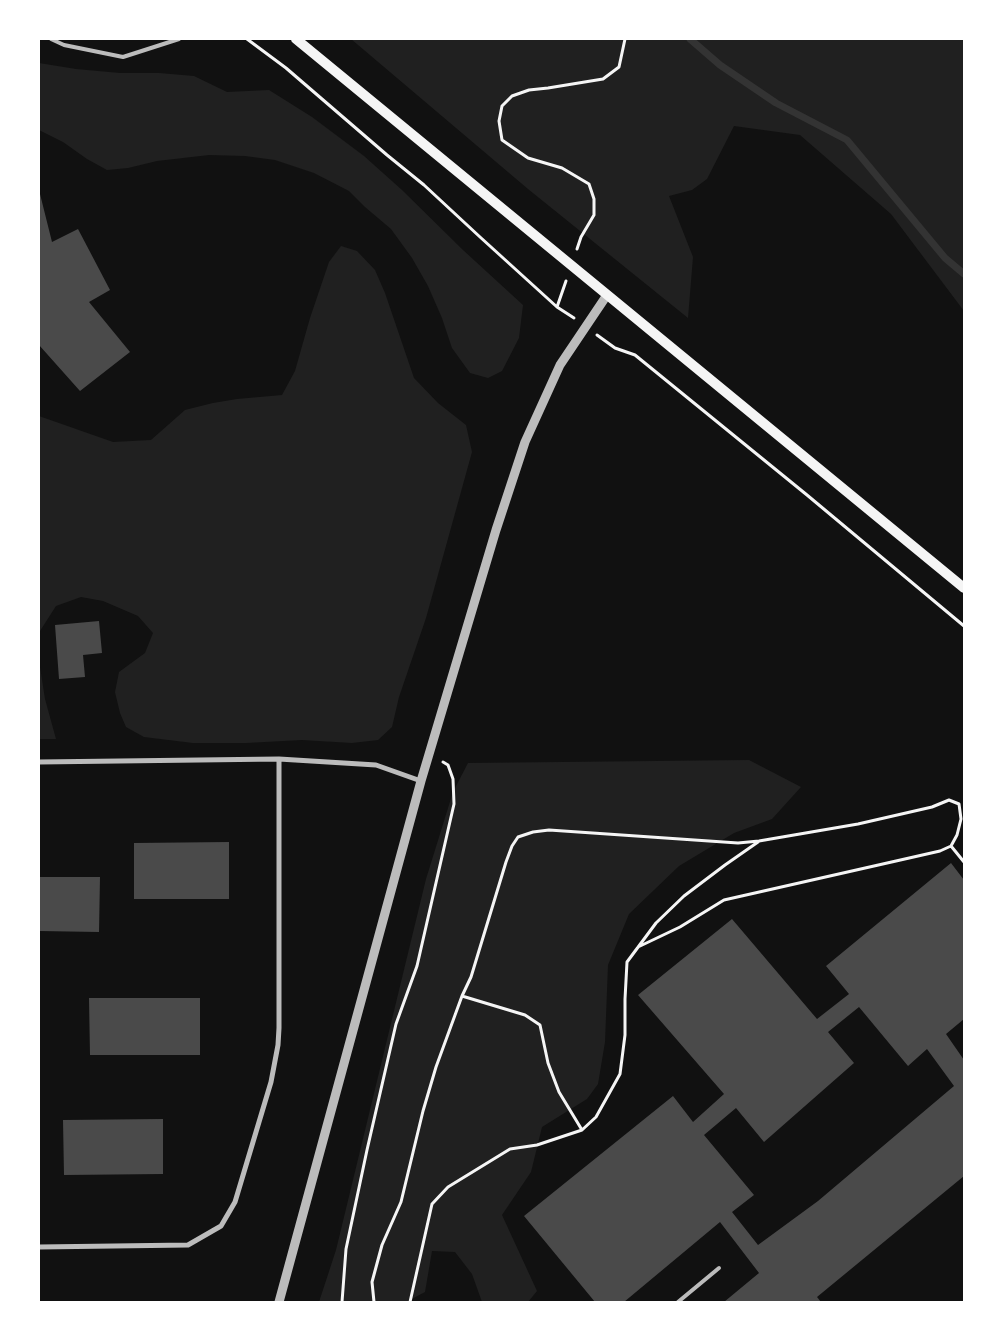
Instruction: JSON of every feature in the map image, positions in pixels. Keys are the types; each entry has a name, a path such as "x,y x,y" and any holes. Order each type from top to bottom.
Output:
{"main road":[{"path":"296,39 964,588"}],"street":[{"path":"279,1302 421,781 496,530 525,442 560,365 607,295"},
{"path":"39,762 279,759 376,765 421,781"},
{"path":"39,1247 188,1244 221,1226 235,1202 271,1082 278,1045 280,991 279,759"}],"lane":[{"path":"51,39 64,45 123,57 178,39"},
{"path":"678,1302 719,1268"}],"path":[{"path":"247,39 286,68 424,185 557,306"},
{"path":"581,237 594,215 594,199 589,184 562,168 528,158 502,140 499,121 502,106 512,96 528,90 603,79 619,67 625,39"},
{"path":"615,348 635,355 964,626"},
{"path":"342,1302 346,1250 396,1024 417,966 454,804 453,779 448,765 429,754"},
{"path":"374,1302 372,1282 382,1245 401,1202 423,1111 436,1067 462,996 471,977 506,862 512,846 518,837 533,832 549,830 738,843 858,824 932,807 949,800 959,804 961,819 957,835 951,846 940,851 724,900 680,927 638,947"},
{"path":"410,1302 432,1204 448,1187 510,1149 537,1145 582,1130 596,1117 620,1074 625,1035 627,962 656,923 684,896 759,841"},
{"path":"951,846 964,862"},
{"path":"462,996 525,1015 540,1025 548,1063 558,1092 582,1130"}],"shaded area":[{"path":"351,39 964,39 964,311 891,214 800,135 734,126 707,179 692,190 669,196 693,257 688,318 528,189"},
{"path":"39,63 120,73 159,73 194,76 227,92 269,90 312,117 364,156 523,305 519,338 502,371 488,378 470,373 452,348 442,318 428,286 412,258 391,229 349,191 314,173 275,160 245,156 209,155 157,161 128,168 107,170 63,142 39,130"},
{"path":"341,246 357,251 375,270 385,293 414,378 438,403 466,425 472,452 426,618 399,697 392,727 378,740 352,743 302,740 193,743 144,737 126,727 120,713 115,692 119,672 145,653 153,633 138,616 103,601 81,597 56,606 40,631 40,667 45,699 56,739 39,739 39,416 113,442 151,440 185,410 237,399 282,395 295,371 329,262"},
{"path":"749,760 801,787 772,819 734,833 679,866 629,914 608,965 605,1042 598,1084 587,1099 542,1127 531,1172 502,1215 537,1291 528,1302 482,1302 472,1274 455,1252 432,1251 425,1292 406,1302 319,1302 336,1250 426,879 453,792 468,763"}],"building":[{"path":"39,190 52,242 78,229 110,290 89,302 130,352 80,391 39,345"},
{"path":"99,621 102,653 83,655 85,677 59,679 55,625"},
{"path":"229,842 229,899 134,899 134,843"},
{"path":"951,863 964,880 964,1019 946,1034 964,1060 964,1176 817,1297 821,1302 724,1302 759,1273 720,1222 624,1302 595,1302 524,1216 673,1096 693,1122 724,1094 638,995 732,919 817,1019 849,994 826,966","holes":["859,1007 908,1066 927,1049 954,1086 818,1201 758,1245 732,1212 754,1195 704,1135 736,1108 764,1142 854,1063 828,1032"]},
{"path":"39,877 100,877 99,932 39,931"},
{"path":"89,998 200,998 200,1055 90,1055"},
{"path":"163,1119 163,1174 64,1175 63,1120"}],"waterway":[{"path":"690,39 720,65 776,103 847,140 945,258 964,274"}]}
